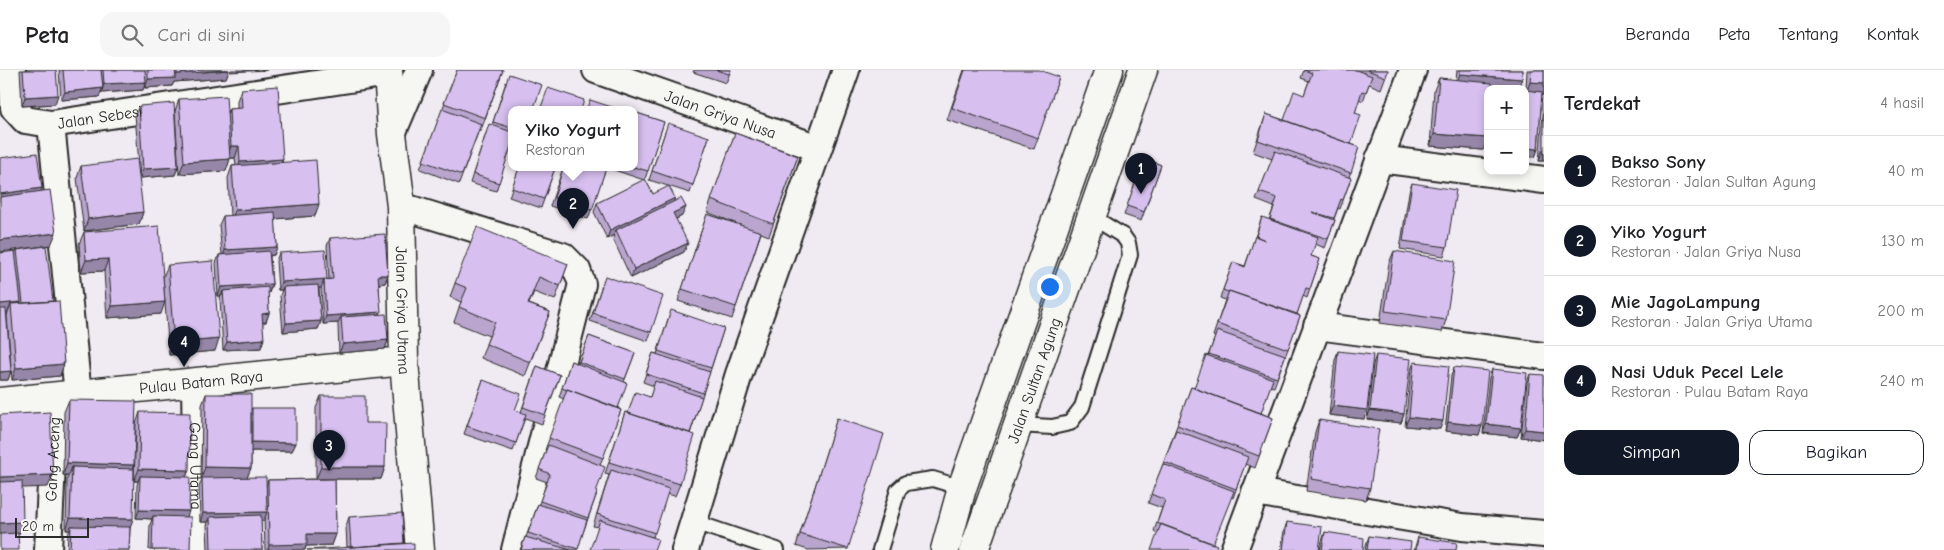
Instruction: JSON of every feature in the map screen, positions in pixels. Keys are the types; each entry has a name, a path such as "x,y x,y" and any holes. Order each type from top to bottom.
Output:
{"main road":[{"name":"Jalan Sultan Agung","path":"945,550 962,488 1109,70"},
{"name":"Jalan Sultan Agung","path":"974,550 1143,70"},
{"name":"Jalan Griya Utama","path":"388,72 392,134 400,206 404,361 420,550"},
{"name":"Pulau Batam Raya","path":"0,402 404,361"}],"street":[{"path":"12,70 14,108 25,120 51,124"},
{"path":"392,134 419,70"},
{"name":"Jalan Griya Nusa","path":"596,70 818,148"},
{"path":"685,550 739,374 846,70"},
{"path":"1234,550 1378,159 1413,70"},
{"name":"Jalan Sebesi","path":"67,396 51,124 388,72"},
{"path":"1378,159 1544,180"},
{"path":"400,206 563,256 577,270 582,284 515,550"},
{"path":"1317,326 1544,356"},
{"name":"Gang Utama","path":"195,382 197,526 200,550"},
{"name":"Gang Aceng","path":"48,550 67,396"},
{"path":"1255,492 1462,527 1544,534"}],"lane":[{"path":"1018,425 1052,427 1070,423 1082,407 1130,256 1128,243 1123,236 1091,216"},
{"path":"880,550 898,490 906,483 933,479 962,488"},
{"path":"694,522 777,550"}],"building":[{"path":"23,70 56,70 58,95 25,97"},
{"path":"63,70 101,70 103,88 65,92"},
{"path":"103,70 145,70 146,82 104,84"},
{"path":"148,70 175,70 176,78 148,79"},
{"path":"177,70 227,70 177,74"},
{"path":"457,70 503,70 485,118 444,103"},
{"path":"716,70 731,70 729,74"},
{"path":"965,70 1039,70 1059,77 1038,138 952,108"},
{"path":"1304,70 1356,70 1372,76 1366,92 1362,91 1355,113 1361,115 1351,144 1284,120 1294,91 1304,95 1312,73"},
{"path":"1367,70 1388,70 1386,77"},
{"path":"1460,70 1523,70 1522,79 1460,74"},
{"path":"1531,70 1544,70 1544,83 1530,82"},
{"path":"509,74 542,85 534,106 508,106 508,127 493,122"},
{"path":"1439,78 1492,83 1492,85 1484,85 1484,138 1434,134"},
{"path":"278,86 283,159 240,162 239,146 231,146 229,109 242,108 241,89"},
{"path":"548,88 584,100 582,106 541,106"},
{"path":"1529,90 1542,92 1538,149 1529,148"},
{"path":"226,96 230,159 184,162 179,99"},
{"path":"590,100 609,106 588,106"},
{"path":"174,103 178,167 143,169 139,106"},
{"path":"442,109 481,124 462,175 423,161"},
{"path":"638,113 664,122 648,171 638,168"},
{"path":"1266,114 1359,147 1351,173 1258,140"},
{"path":"668,123 709,137 693,185 652,171"},
{"path":"489,124 508,131 508,155 499,183 473,174"},
{"path":"735,133 798,156 773,224 711,200"},
{"path":"1275,151 1351,178 1334,218 1312,212 1335,220 1328,239 1270,219 1277,198 1259,192"},
{"path":"37,153 42,188 0,194 0,158"},
{"path":"1144,158 1161,165 1144,212 1127,206"},
{"path":"137,159 143,212 88,219 81,166"},
{"path":"316,160 319,204 235,210 232,166"},
{"path":"518,171 554,171 544,199 512,188"},
{"path":"562,171 605,171 592,210 554,198"},
{"path":"645,179 653,194 669,186 675,198 610,230 597,203"},
{"path":"1412,183 1456,190 1447,247 1403,241"},
{"path":"50,190 56,233 0,240 0,197"},
{"path":"681,198 686,207 673,213 688,243 634,269 616,230"},
{"path":"275,212 277,247 225,250 223,216"},
{"path":"707,214 761,232 736,307 682,289"},
{"path":"1262,217 1318,237 1311,256 1320,259 1310,289 1306,288 1297,314 1223,290 1233,262 1245,267 1255,236 1265,240 1256,236"},
{"path":"159,226 165,302 112,306 108,259 86,260 84,232"},
{"path":"477,227 568,264 560,286 539,277 528,304 550,312 530,362 486,344 495,322 459,307 467,288 455,283"},
{"path":"385,234 388,275 378,275 381,312 326,316 324,280 333,279 330,238"},
{"path":"46,246 53,301 23,303 17,250"},
{"path":"325,250 327,279 281,282 279,253"},
{"path":"15,251 21,302 0,304 0,253"},
{"path":"269,251 272,284 221,287 219,255"},
{"path":"1394,251 1455,261 1446,320 1385,311"},
{"path":"213,261 219,339 174,343 168,265"},
{"path":"605,276 663,296 651,332 593,313"},
{"path":"318,285 321,321 286,323 283,287"},
{"path":"268,287 269,313 262,314 264,339 227,342 223,291"},
{"path":"1229,291 1300,316 1288,349 1217,324"},
{"path":"59,301 64,364 16,368 11,304"},
{"path":"0,309 6,309 11,371 0,372"},
{"path":"671,310 724,328 711,368 658,351"},
{"path":"386,314 388,340 343,344 341,317"},
{"path":"1217,331 1285,355 1277,378 1209,354"},
{"path":"589,336 635,353 625,379 579,362"},
{"path":"1338,351 1373,355 1367,410 1333,406"},
{"path":"653,353 710,372 703,393 646,374"},
{"path":"1206,355 1273,379 1261,413 1194,388"},
{"path":"1376,355 1411,359 1404,414 1370,410"},
{"path":"571,361 627,383 618,408 562,388"},
{"path":"1414,362 1449,366 1443,421 1409,417"},
{"path":"537,366 560,375 545,415 523,407"},
{"path":"1454,367 1488,371 1482,426 1448,422"},
{"path":"1492,369 1527,373 1521,428 1486,424"},
{"path":"1530,374 1544,375 1544,431 1525,429"},
{"path":"483,380 521,394 515,410 526,414 516,443 467,426"},
{"path":"655,381 702,397 690,433 628,413 635,392 650,397"},
{"path":"1191,387 1273,418 1259,456 1177,425"},
{"path":"567,389 621,410 603,458 549,438"},
{"path":"206,394 251,394 251,468 205,467"},
{"path":"321,396 365,396 365,423 386,423 385,467 321,467"},
{"path":"69,400 136,401 134,465 67,463"},
{"path":"252,408 296,408 296,443 252,442"},
{"path":"50,412 53,475 0,477 0,415"},
{"path":"140,412 190,413 189,470 139,469"},
{"path":"625,412 695,435 680,484 609,462"},
{"path":"837,418 884,434 848,549 800,534"},
{"path":"1319,420 1379,429 1370,488 1311,479"},
{"path":"1176,430 1248,457 1236,489 1164,462"},
{"path":"548,445 605,467 588,518 540,501 550,474 539,469"},
{"path":"1163,464 1234,491 1213,544 1157,523 1165,500 1151,494"},
{"path":"72,467 134,469 133,519 70,518"},
{"path":"611,470 669,489 655,533 597,514"},
{"path":"140,476 190,477 189,511 139,510"},
{"path":"266,477 267,512 203,513 202,478"},
{"path":"335,479 336,534 307,534 307,544 269,545 268,480"},
{"path":"22,481 23,522 0,523 0,482"},
{"path":"538,504 587,520 578,549 528,533"},
{"path":"402,513 404,543 351,547 349,517"},
{"path":"261,515 262,550 211,550 210,517"},
{"path":"153,516 191,517 190,550 152,550"},
{"path":"600,520 658,539 654,550 590,550"},
{"path":"1287,522 1322,527 1319,550 1283,550"},
{"path":"1161,524 1217,545 1215,550 1151,550"},
{"path":"71,526 130,527 129,550 70,550"},
{"path":"1325,532 1364,538 1363,550 1322,550"},
{"path":"18,533 19,550 0,550 0,534"},
{"path":"1369,536 1411,542 1410,550 1367,550"},
{"path":"525,537 571,550 521,550"},
{"path":"1418,537 1457,543 1456,550 1416,550"},
{"path":"414,543 414,550 307,550"}],"place":[{"name":"Bakso Sony","path":"1141,194"},
{"name":"Yiko Yogurt","path":"573,229"},
{"name":"Nasi Uduk Pecel Lele","path":"184,367"},
{"name":"Mie JagoLampung","path":"329,471"}]}
